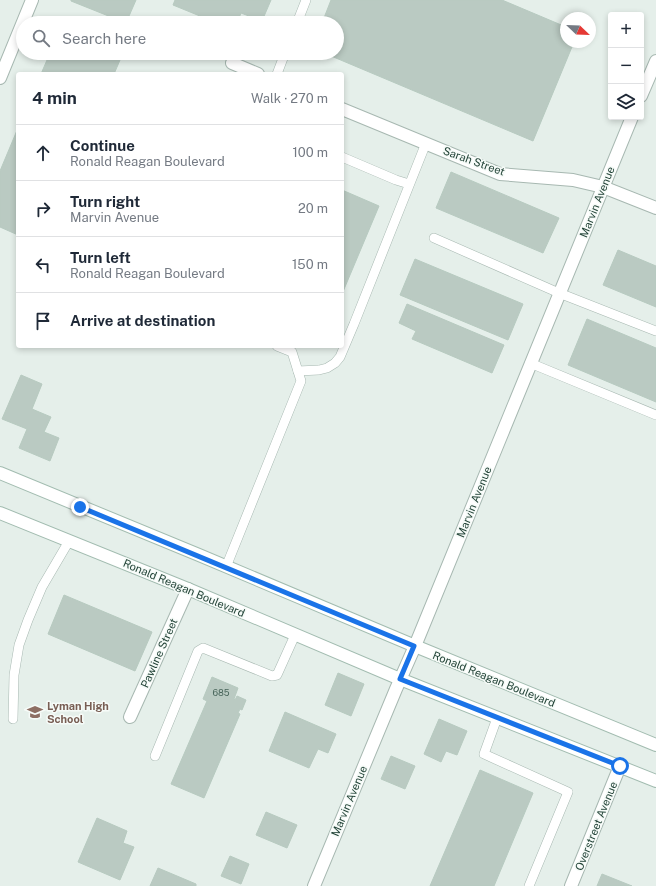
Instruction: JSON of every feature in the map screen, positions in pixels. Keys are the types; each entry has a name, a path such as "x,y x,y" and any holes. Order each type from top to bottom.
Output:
{"street":[{"path":"25,16 32,0"},
{"path":"0,78 16,39"},
{"path":"644,89 656,60"},
{"path":"232,63 253,72"},
{"name":"Sarah Street","path":"344,110 500,174 573,180 603,187 656,208"},
{"name":"Marvin Avenue","path":"314,886 631,120"},
{"name":"Ronald Reagan Boulevard","path":"0,473 414,646 655,743"},
{"name":"Ronald Reagan Boulevard","path":"0,513 188,589 400,679 656,781"},
{"name":"Pawline Street","path":"130,717 188,589"},
{"name":"Overstreet Avenue","path":"571,886 620,766"}],"lane":[{"path":"300,16 306,0"},
{"path":"278,72 282,60"},
{"path":"344,348 426,143"},
{"path":"344,158 409,184"},
{"path":"434,238 559,293 656,331"},
{"path":"226,567 300,381 292,352 282,348"},
{"path":"298,370 319,370 327,368 335,363 340,357 344,348"},
{"path":"530,363 656,414"},
{"path":"13,719 14,675 19,645 42,587 69,541"},
{"path":"155,756 198,651 203,648 272,676 277,675 295,634"},
{"path":"497,718 484,754 568,792 529,886"}],"building":[{"path":"136,0 129,16 108,16 71,1"},
{"path":"175,0 271,0 264,16 249,16 241,13 240,16 200,16 173,5"},
{"path":"331,0 502,0 560,24 560,48 572,48 533,141 341,60 344,60 344,16 325,16"},
{"path":"47,60 120,60 115,72 42,72"},
{"path":"16,133 16,234 0,227 0,171"},
{"path":"451,172 559,218 543,253 436,208"},
{"path":"344,191 379,206 344,289"},
{"path":"618,250 656,266 656,307 603,285"},
{"path":"415,259 523,304 508,340 400,295"},
{"path":"407,304 504,345 492,373 412,339 416,331 399,323"},
{"path":"587,319 656,348 656,402 568,365"},
{"path":"21,375 42,384 32,409 51,417 44,432 59,438 50,461 19,448 27,429 2,419"},
{"path":"64,595 152,632 135,671 48,634"},
{"path":"338,673 364,684 351,716 325,705"},
{"path":"212,677 238,688 234,699 235,700 237,696 246,700 242,710 240,709 238,713 240,714 204,798 171,784 207,701 203,699"},
{"path":"285,712 336,734 328,753 318,749 309,768 269,751"},
{"path":"439,719 467,731 457,755 446,751 441,762 424,754"},
{"path":"391,756 415,766 405,789 381,779"},
{"path":"480,770 533,793 494,886 430,886"},
{"path":"266,812 297,825 287,848 256,835"},
{"path":"97,818 127,831 123,843 134,847 120,880 78,862"},
{"path":"230,856 249,864 241,884 221,876"},
{"path":"158,868 196,884 196,886 150,886"},
{"path":"602,874 632,886 597,886"}],"place":[{"name":"Lyman High School","path":"35,712"}],"route":[{"path":"80,507 199,555 414,646 400,679 620,766"}]}
